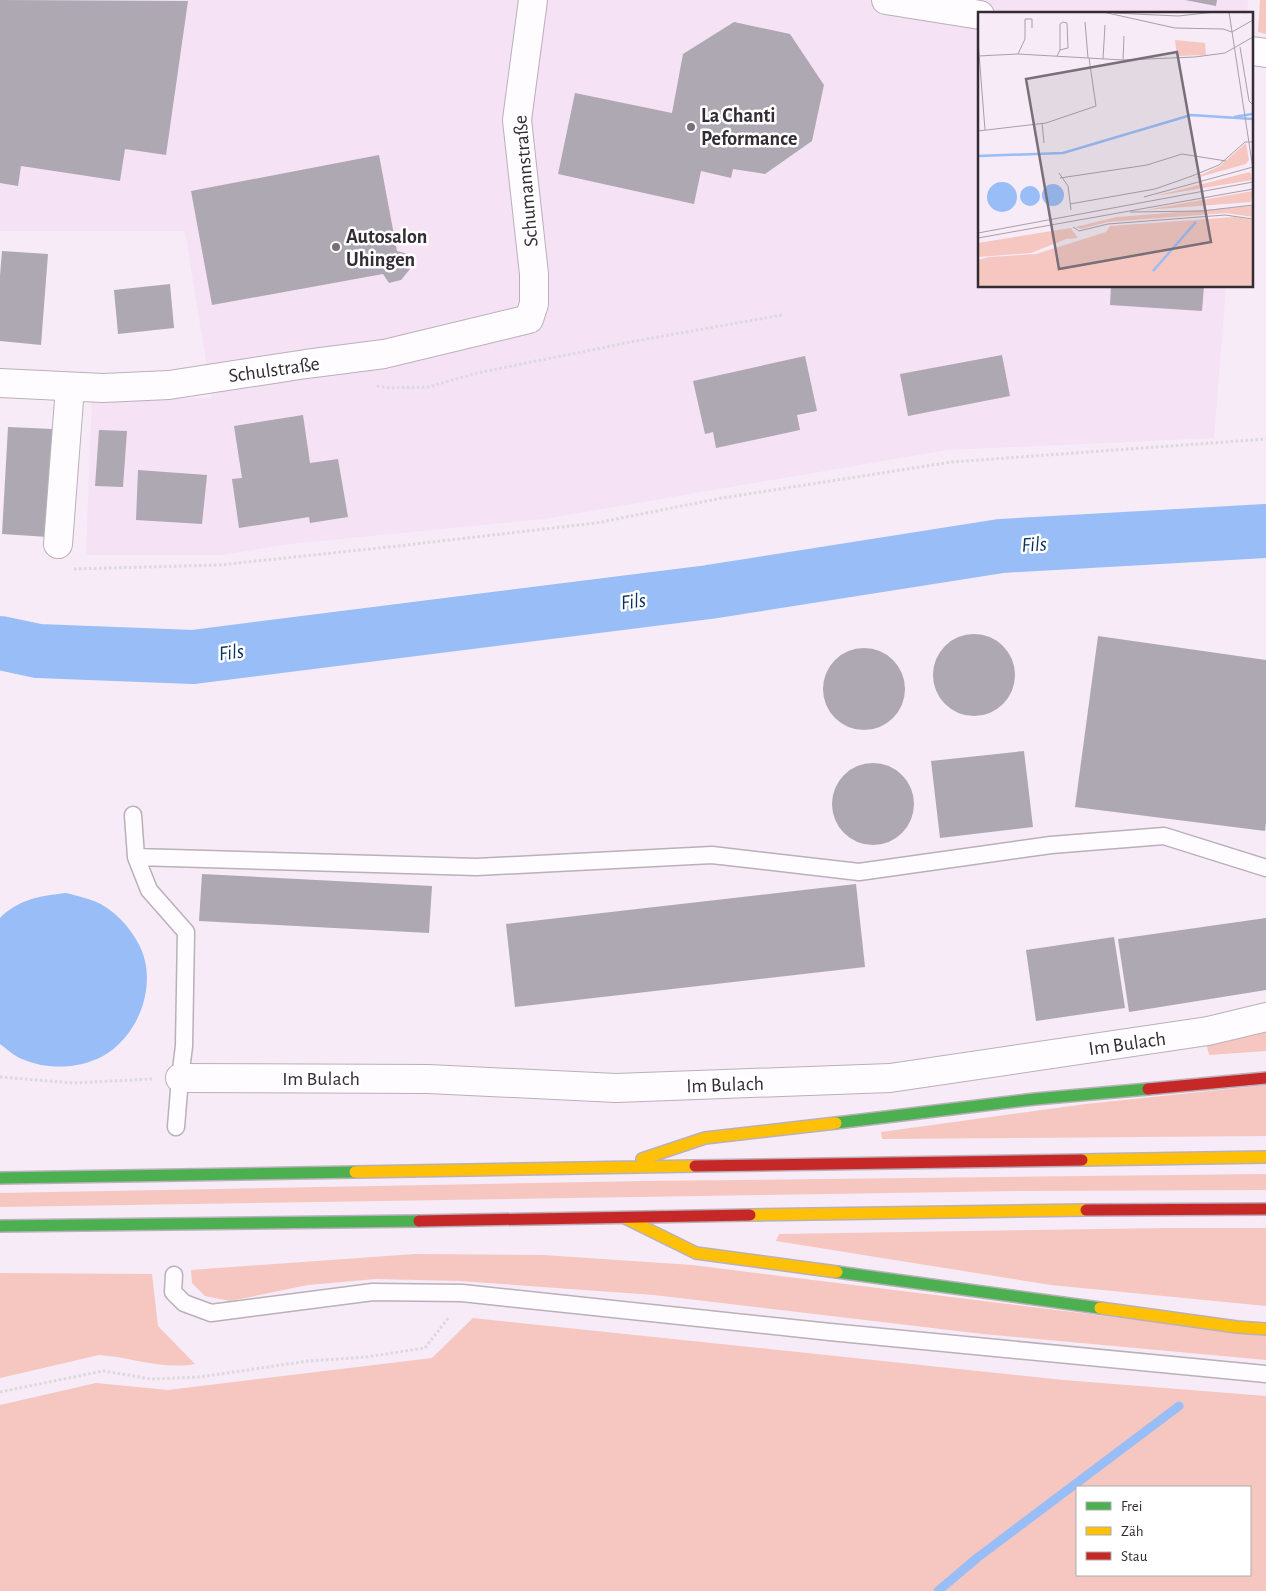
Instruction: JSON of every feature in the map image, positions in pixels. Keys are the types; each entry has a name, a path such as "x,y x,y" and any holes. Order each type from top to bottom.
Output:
{"highway":[{"path":"618,1167 705,1138 1035,1099 1266,1078"},
{"path":"0,1178 1266,1157"},
{"path":"0,1226 189,1225 622,1216 1266,1209"},
{"path":"622,1216 696,1253 1237,1327 1266,1329"}],"street":[{"name":"Schumannstraße","path":"533,0 517,120 534,274 534,304"},
{"path":"886,0 978,15"},
{"name":"Schulstraße","path":"0,383 103,388 169,386 306,364 384,354 529,318 534,304"},
{"path":"58,544 70,386"},
{"name":"Im Bulach","path":"180,1078 428,1079 616,1088 890,1078 1208,1031 1266,1017"}],"lane":[{"path":"134,815 136,857 149,890 186,932 184,1046 176,1128"},
{"path":"136,857 477,868 712,855 859,872 1051,845 1164,836 1266,868"},
{"path":"174,1275 173,1292 184,1303 211,1313 373,1292 462,1294 1266,1374"}],"path":[{"path":"374,385 390,388 428,387 477,373 782,315"},
{"path":"58,544 57,559 68,569 219,565 596,523 722,498 952,462 1266,439"},
{"path":"0,1076 74,1083 180,1078"},
{"path":"0,1392 103,1371 151,1379 200,1377 308,1361 366,1357 425,1348 446,1323 462,1294"}],"shaded area":[{"path":"0,0 1248,0 1247,12 978,12 978,288 1226,288 1214,438 947,450 544,519 290,544 222,555 86,555 92,398 212,398 185,231 0,231"},
{"path":"1260,0 1266,0 1266,34 1258,32"},
{"path":"1266,1024 1266,1051 1209,1055 1205,1037"},
{"path":"1266,1085 1266,1136 882,1139 881,1132 1086,1104"},
{"path":"1266,1174 1266,1190 1023,1191 0,1207 0,1193 645,1181"},
{"path":"1266,1228 1266,1306 1051,1285 776,1241 779,1234"},
{"path":"415,1254 543,1255 692,1265 1266,1336 1266,1360 983,1334 654,1295 460,1281 376,1279 308,1285 230,1301 205,1296 192,1283 191,1270"},
{"path":"0,1273 152,1274 158,1326 195,1364 159,1364 99,1355 0,1378"},
{"path":"473,1318 1064,1380 1266,1396 1266,1591 0,1591 0,1405 96,1383 168,1390 432,1358"}],"water":[{"path":"66,893 101,904 114,913 132,932 144,956 147,974 146,988 144,1002 139,1015 124,1038 114,1048 103,1056 84,1064 73,1066 42,1065 22,1059 0,1044 0,918 15,906 30,899"}],"building":[{"path":"0,0 188,1 166,155 125,149 120,181 21,166 18,186 0,183"},
{"path":"1185,0 1217,0 1216,6"},
{"name":"La Chanti Peformance","path":"734,22 790,34 824,85 812,141 765,174 733,169 731,178 701,171 694,204 558,174 575,93 672,113 683,54"},
{"path":"379,155 397,251 408,254 410,269 401,280 389,283 383,274 212,305 191,191"},
{"path":"2,251 48,254 41,345 0,341"},
{"path":"170,284 174,328 118,334 114,290"},
{"path":"1111,288 1204,288 1202,311 1110,305"},
{"path":"1002,355 1010,396 908,416 900,374"},
{"path":"805,356 817,411 797,415 800,430 716,448 713,432 705,434 693,381"},
{"path":"303,415 310,463 338,459 348,517 310,523 309,517 239,528 232,479 242,478 234,426"},
{"path":"8,427 53,429 48,537 2,534"},
{"path":"99,430 127,431 123,487 95,486"},
{"path":"138,470 207,475 202,524 136,520"},
{"path":"974,634 990,637 1003,646 1012,659 1015,675 1012,691 1003,704 990,713 974,716 958,713 945,704 936,691 933,675 936,659 945,646 958,637"},
{"path":"1098,636 1266,660 1265,831 1075,807"},
{"path":"864,648 880,651 893,660 902,673 905,689 902,705 893,718 880,727 864,730 848,727 835,718 826,705 823,689 826,673 835,660 848,651"},
{"path":"1024,751 1033,827 940,838 931,761"},
{"path":"873,763 889,766 902,775 911,788 914,804 911,820 902,833 889,842 873,845 857,842 844,833 835,820 832,804 835,788 844,775 857,766"},
{"path":"202,874 432,886 429,933 199,921"},
{"path":"856,884 865,967 515,1007 506,924"},
{"path":"1266,918 1266,990 1129,1012 1118,939"},
{"path":"1114,937 1125,1008 1036,1021 1026,950"}],"waterway":[{"name":"Fils","path":"0,643 38,651 193,657 709,592 1001,546 1266,531"},
{"path":"938,1591 977,1558 1179,1406"}],"traffic: fast":[{"path":"836,1123 1035,1099 1148,1089"},
{"path":"0,1178 355,1172"},
{"path":"0,1226 419,1221"},
{"path":"837,1272 1100,1308"}],"traffic: slow":[{"path":"642,1159 705,1138 836,1123"},
{"path":"1082,1160 1266,1157"},
{"path":"355,1172 695,1166"},
{"path":"750,1215 1086,1210"},
{"path":"625,1218 696,1253 837,1272"},
{"path":"1100,1308 1237,1327 1266,1329"}],"traffic: jam":[{"path":"1148,1089 1266,1078"},
{"path":"695,1166 1082,1160"},
{"path":"1086,1210 1266,1209"},
{"path":"419,1221 750,1215"}],"place":[{"name":"La Chanti Peformance","path":"691,127"},
{"name":"Autosalon Uhingen","path":"336,247"}]}
